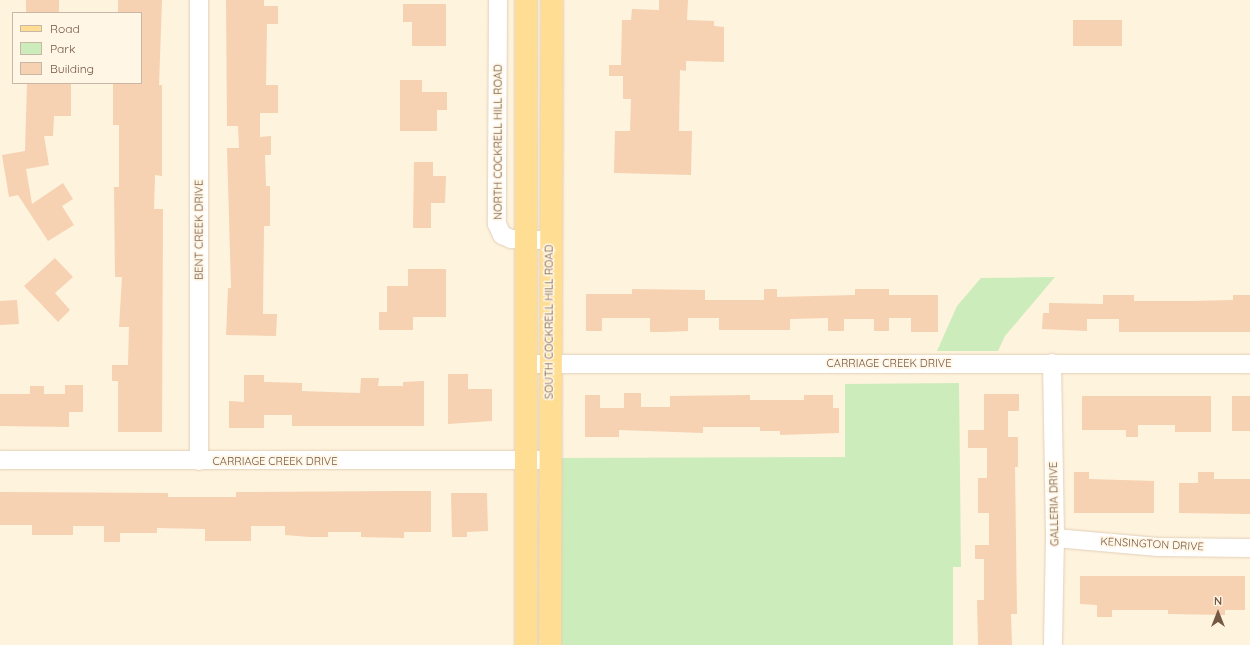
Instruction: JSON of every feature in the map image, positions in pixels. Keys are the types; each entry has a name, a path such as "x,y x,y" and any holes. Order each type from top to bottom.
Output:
{"main road":[{"name":"SOUTH COCKRELL HILL ROAD","path":"526,0 528,460 526,645"},
{"name":"SOUTH COCKRELL HILL ROAD","path":"550,645 549,240 552,0"}],"street":[{"name":"BENT CREEK DRIVE","path":"199,0 199,461"},
{"name":"NORTH COCKRELL HILL ROAD","path":"498,0 497,224 502,236 527,240 549,240"},
{"name":"GALLERIA DRIVE","path":"1052,363 1055,538 1053,645"},
{"name":"CARRIAGE CREEK DRIVE","path":"527,364 1250,364"},
{"name":"CARRIAGE CREEK DRIVE","path":"0,460 550,460"},
{"name":"KENSINGTON DRIVE","path":"1055,538 1158,547 1250,548"}],"green space":[{"path":"1055,277 1005,336 998,351 937,351 957,306 981,278"},
{"path":"959,383 961,567 953,567 953,645 560,645 556,458 845,457 845,384"}],"building":[{"path":"26,0 59,0 59,12 26,12"},
{"path":"118,0 162,0 159,85 162,85 162,176 155,175 154,209 163,209 162,432 118,432 118,381 112,381 112,365 128,365 129,327 119,327 122,277 115,277 114,187 119,187 119,125 113,125 113,84 142,84 142,12 118,12"},
{"path":"226,0 264,0 264,6 278,6 278,24 267,24 266,85 278,85 278,113 260,113 260,137 271,136 271,155 265,155 266,186 270,186 270,226 264,226 263,314 277,314 276,336 226,335 228,288 231,288 227,148 239,148 238,126 227,126"},
{"path":"659,0 688,0 687,20 714,21 714,26 724,27 724,62 686,61 686,71 680,70 679,131 692,131 691,175 614,173 615,131 630,131 631,99 623,99 623,76 609,76 609,65 621,65 622,20 631,20 632,9 659,10"},
{"path":"403,4 446,4 446,46 412,46 412,22 403,22"},
{"path":"1073,20 1122,20 1122,46 1073,46"},
{"path":"400,80 422,80 422,92 447,92 447,110 437,110 437,131 400,131"},
{"path":"27,84 71,84 71,116 54,116 53,136 44,136 49,165 26,169 32,204 63,183 73,199 62,206 74,225 48,241 18,195 9,197 2,155 25,151"},
{"path":"414,162 433,162 433,176 446,176 445,203 431,203 431,228 413,228"},
{"path":"55,258 73,277 55,293 70,310 58,322 24,286"},
{"path":"408,269 446,269 446,317 413,317 413,330 379,330 379,312 387,312 387,286 408,286"},
{"path":"632,289 705,290 705,300 764,300 764,289 777,289 777,297 855,295 855,289 889,289 889,295 938,295 938,332 911,332 911,318 889,318 889,331 874,331 874,319 844,319 844,331 828,331 828,318 790,319 790,330 719,330 719,318 688,318 688,331 650,332 650,318 602,318 602,331 586,331 586,294 632,294"},
{"path":"1103,295 1134,295 1134,301 1194,301 1233,300 1233,295 1250,295 1250,332 1119,332 1119,319 1087,319 1087,331 1042,329 1043,313 1049,313 1049,303 1103,304"},
{"path":"17,300 19,324 0,325 0,301"},
{"path":"448,374 468,374 468,389 492,389 492,421 448,424"},
{"path":"244,375 264,375 264,382 302,383 302,391 329,392 360,393 361,378 379,378 378,386 403,386 403,382 424,381 424,426 292,426 292,415 264,415 264,428 229,428 229,401 244,402"},
{"path":"65,385 83,385 83,412 69,412 69,427 0,426 0,394 30,394 30,386 44,386 44,394 65,394"},
{"path":"624,393 641,393 641,407 670,407 670,396 750,395 750,400 804,400 804,395 833,395 833,408 839,408 839,433 780,435 780,431 760,431 760,427 703,427 703,433 619,430 619,437 585,437 585,395 600,395 600,408 624,408"},
{"path":"984,394 1019,394 1019,411 1008,411 1008,437 1018,437 1018,467 1015,467 1017,614 1011,614 1012,645 978,645 977,600 984,600 984,559 975,559 975,545 989,545 989,513 978,513 978,478 987,478 987,448 968,448 968,430 984,430"},
{"path":"1082,396 1211,396 1211,432 1175,432 1175,425 1138,425 1138,437 1126,437 1126,430 1082,430"},
{"path":"1232,396 1250,396 1250,431 1232,431"},
{"path":"1074,472 1089,472 1089,479 1154,481 1154,513 1074,513"},
{"path":"1198,472 1214,472 1214,479 1250,479 1250,514 1179,513 1179,483 1198,483"},
{"path":"431,491 431,532 404,532 404,538 361,537 361,532 328,532 328,537 310,537 285,535 285,526 251,526 251,541 205,541 205,529 157,528 157,533 120,533 120,542 104,542 104,526 73,526 73,535 32,535 32,525 0,525 0,492 168,493 168,497 236,497 236,492"},
{"path":"451,493 487,493 488,531 467,532 467,537 452,537"},
{"path":"1080,576 1245,576 1245,610 1225,610 1225,615 1168,614 1168,610 1112,610 1112,617 1097,617 1097,605 1080,604"}]}
